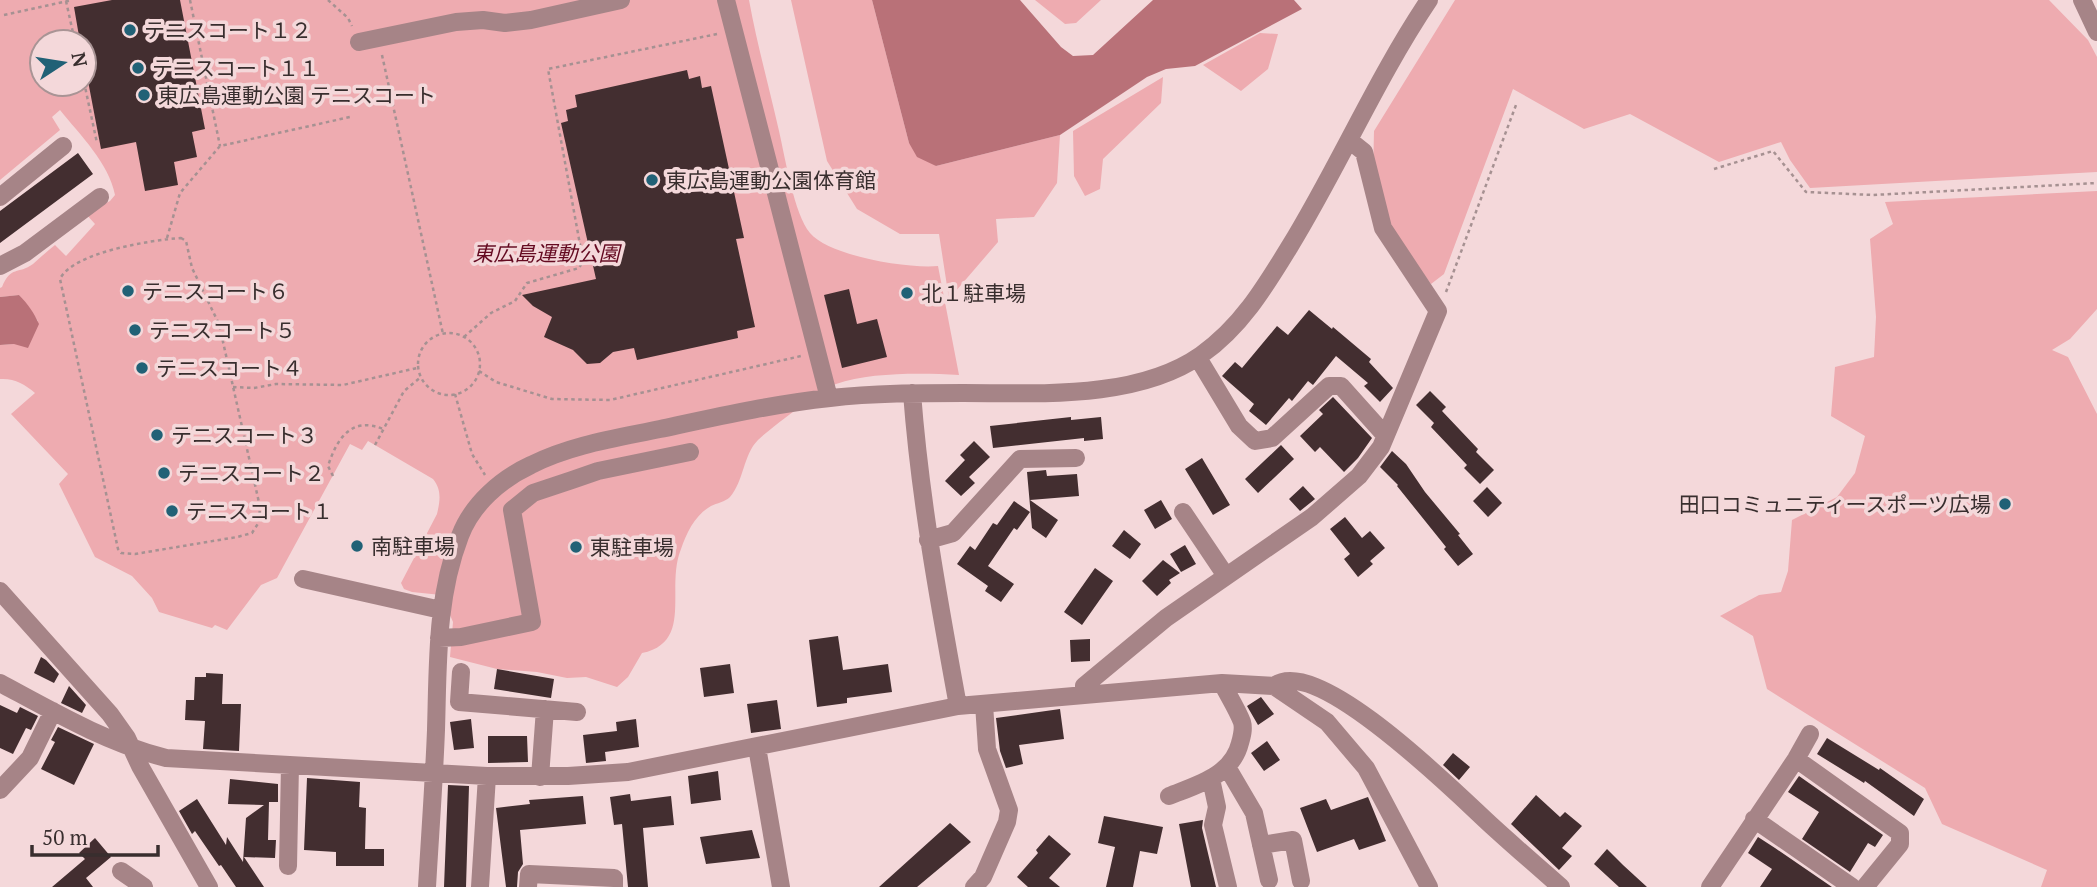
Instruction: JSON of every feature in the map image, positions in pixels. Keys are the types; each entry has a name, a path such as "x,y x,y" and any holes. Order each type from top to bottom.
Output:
{"street":[{"path":"359,42 456,22 484,20 505,23 531,20 621,0"},
{"path":"726,0 829,398"},
{"path":"427,887 441,610 461,532 491,492 530,465 559,454 719,417 829,398 912,393 1055,393 1094,390 1133,383 1165,373 1198,358 1238,323 1258,298 1316,203 1401,42 1429,0"},
{"path":"2082,0 2097,32"},
{"path":"1085,695 1084,686 1166,618 1312,517 1359,476 1381,447 1384,434 1403,398 1438,311 1383,228 1364,152 1349,140"},
{"path":"0,197 63,146"},
{"path":"0,266 25,253 100,197"},
{"path":"1198,358 1239,426 1255,441 1272,438 1329,386 1340,386 1384,434"},
{"path":"912,393 928,540 958,706"},
{"path":"593,444 598,471"},
{"path":"439,638 461,637 532,622 512,510 533,494 598,471 690,452"},
{"path":"928,540 953,533 1020,459 1076,458"},
{"path":"1183,512 1226,576"},
{"path":"303,579 441,610"},
{"path":"0,591 110,714 133,749 209,887"},
{"path":"461,672 460,702 577,712"},
{"path":"1274,686 1279,682 1293,682 1321,689 1346,703 1400,742 1561,887"},
{"path":"0,683 133,749 166,758 540,777 628,772 958,706 1222,683 1274,686 1328,722 1366,768 1429,887"},
{"path":"1169,796 1211,779 1227,767 1238,750 1243,732 1242,722 1222,683"},
{"path":"974,887 983,877 1007,822 1009,810 987,749 984,704"},
{"path":"540,777 545,709"},
{"path":"0,790 30,758 53,711"},
{"path":"1714,885 1810,734"},
{"path":"757,747 782,887"},
{"path":"1796,759 1900,833 1900,844 1865,887"},
{"path":"288,866 290,765"},
{"path":"1227,767 1254,813 1269,880"},
{"path":"480,887 487,776"},
{"path":"1211,779 1217,807 1213,825 1228,887"},
{"path":"1754,819 1852,887"},
{"path":"1261,845 1293,840 1301,881"},
{"path":"121,871 144,887"},
{"path":"528,887 529,874 614,878 614,887"}],"path":[{"path":"4,15 72,0"},
{"path":"190,0 220,146"},
{"path":"328,0 348,18 359,42"},
{"path":"66,1 72,28"},
{"path":"464,337 491,313 515,300 527,283 579,268 583,261 548,69 729,32"},
{"path":"379,38 443,334"},
{"path":"87,98 97,143"},
{"path":"1438,311 1516,105"},
{"path":"166,239 180,193 220,146 350,117"},
{"path":"1714,169 1773,151 1806,192 1873,195 2097,183"},
{"path":"181,238 186,242 192,268 219,324 233,387 260,507 259,522 252,533 135,554 121,553 118,550 60,279 64,271 85,259 166,239 181,238"},
{"path":"443,334 464,337 477,352 479,371 469,387 455,394 441,394 431,389 421,377 418,368 421,351 427,342 443,334"},
{"path":"479,371 496,382 552,399 610,400 802,355"},
{"path":"233,387 254,388 276,384 343,385 418,368"},
{"path":"375,445 404,391 421,377"},
{"path":"455,394 472,454 486,476"},
{"path":"332,476 328,466 332,455 351,430 363,424 383,429"}],"green space":[{"name":"東広島運動公園","path":"0,0 749,0 791,185 804,224 820,241 851,254 889,263 938,266 959,375 880,375 836,384 809,400 758,440 749,453 735,491 730,497 700,514 686,536 677,564 675,612 668,638 658,647 642,653 628,677 617,687 586,677 567,678 537,672 497,669 450,657 453,622 450,615 451,596 412,592 404,589 401,583 437,514 438,487 433,479 368,441 362,450 350,444 277,578 261,585 227,630 215,625 212,628 159,612 152,598 132,576 95,557 59,484 68,474 11,414 35,393 19,382 0,379 0,345 14,344 38,321 19,295 0,297 0,288 5,280 12,273 33,264 55,245 66,256 95,224 86,214 110,201 115,195 107,172 93,150 60,110 52,117 60,130 0,180"},
{"path":"791,0 872,0 909,143 936,166 1060,135 1057,183 1034,217 996,219 998,242 949,299 939,234 900,234 857,209 827,161"},
{"path":"1035,0 1101,0 1076,23 1065,24"},
{"path":"1455,0 2049,0 2088,40 2097,57 2097,172 1810,188 1781,142 1719,162 1630,114 1584,129 1513,89 1444,274 1431,284 1384,221 1373,177 1374,131"},
{"path":"1260,33 1278,34 1268,69 1241,91 1203,65"},
{"path":"1163,77 1161,103 1103,159 1100,189 1085,196 1074,176 1073,131"},
{"path":"2097,191 2097,309 2070,339 2052,350 2068,357 2097,414 2097,887 2041,887 2047,870 1942,824 1925,788 1767,689 1753,636 1720,616 1759,595 1781,592 1788,571 1792,520 1837,497 1855,473 1865,436 1831,416 1835,367 1874,357 1876,317 1870,239 1893,224 1885,202"}],"shaded area":[{"path":"872,0 1020,0 1061,47 1073,56 1093,55 1153,0 1294,0 1302,9 1195,66 1166,69 1147,77 1060,135 936,166 917,157 909,143"},
{"path":"19,295 39,324 28,348 14,344 0,345 0,297"}],"building":[{"name":"東広島運動公園 テニスコート","path":"112,0 180,0 205,129 192,132 197,157 174,162 178,185 145,191 136,142 101,149 91,98 98,98 98,28 78,28 74,7"},
{"name":"東広島運動公園体育館","path":"687,70 689,79 700,76 702,88 711,86 744,238 736,239 755,327 737,331 738,338 637,360 634,348 613,352 600,363 587,364 573,350 544,337 552,317 533,306 522,295 596,279 561,123 568,121 566,110 577,107 575,95"},
{"path":"78,153 93,174 0,243 0,211"},
{"path":"849,289 857,324 877,319 887,357 842,368 824,295"},
{"path":"1309,310 1371,359 1369,362 1393,388 1380,402 1364,386 1368,383 1336,356 1313,385 1308,381 1292,401 1289,398 1266,425 1249,411 1254,404 1222,376 1235,362 1242,368 1277,326 1288,335"},
{"path":"1430,391 1446,407 1442,411 1494,470 1480,484 1464,468 1467,465 1431,427 1434,423 1416,405"},
{"path":"1333,397 1372,438 1344,472 1320,447 1315,452 1300,436 1323,414 1319,410"},
{"path":"1071,417 1071,420 1101,417 1103,439 1084,441 1084,438 993,448 990,426"},
{"path":"974,441 990,457 969,477 975,483 961,496 945,481 965,460 960,455"},
{"path":"1281,445 1294,459 1258,493 1245,479"},
{"path":"1392,451 1406,464 1473,554 1458,566 1398,485 1380,467"},
{"path":"1202,458 1230,505 1213,515 1185,469"},
{"path":"1046,470 1047,476 1077,474 1079,496 1030,500 1058,520 1046,538 1032,528 1027,472"},
{"path":"1303,486 1315,499 1300,511 1289,499"},
{"path":"1487,487 1502,503 1488,517 1473,501"},
{"path":"1161,500 1172,519 1155,529 1144,510"},
{"path":"1014,501 1030,512 1017,530 1014,528 988,566 1014,584 1001,602 985,591 988,586 957,564 970,546 975,550 993,523 997,525"},
{"path":"1345,517 1362,538 1370,531 1385,548 1370,561 1373,564 1358,577 1344,559 1350,554 1330,529"},
{"path":"1124,530 1141,544 1130,559 1112,546"},
{"path":"1185,545 1196,564 1181,572 1170,554"},
{"path":"1163,560 1180,573 1169,580 1171,583 1157,596 1142,581"},
{"path":"1095,568 1113,581 1082,625 1064,612"},
{"path":"838,636 843,670 888,664 892,692 847,698 847,703 817,707 809,640"},
{"path":"1090,639 1090,661 1071,662 1070,640"},
{"path":"41,657 59,674 54,683 34,673"},
{"path":"730,664 734,693 704,697 700,668"},
{"path":"497,669 554,679 551,698 494,689"},
{"path":"206,673 223,674 222,704 241,704 239,751 203,749 205,721 185,720 186,700 194,700 195,677 206,677"},
{"path":"69,686 86,705 82,713 61,703"},
{"path":"1261,697 1274,714 1258,725 1247,706"},
{"path":"777,700 781,729 751,733 747,704"},
{"path":"0,705 17,713 20,707 38,716 31,730 26,728 13,754 0,748"},
{"path":"1060,709 1064,739 1019,745 1023,764 1006,768 1000,751 996,718"},
{"path":"471,719 474,748 454,750 450,722"},
{"path":"636,719 639,747 605,752 606,761 586,763 583,735 617,731 616,722"},
{"path":"58,727 94,744 74,785 41,769 55,742 51,740"},
{"path":"488,736 527,736 528,762 488,763"},
{"path":"1827,738 1879,770 1880,768 1924,799 1914,816 1865,781 1864,783 1817,754"},
{"path":"1267,741 1280,760 1264,771 1251,753"},
{"path":"1453,753 1470,767 1459,780 1443,765"},
{"path":"718,771 721,800 691,804 688,776"},
{"path":"1799,776 1883,835 1875,847 1868,843 1850,872 1802,839 1819,812 1788,792"},
{"path":"307,778 360,782 359,807 366,808 365,849 384,849 384,866 336,866 336,852 304,850"},
{"path":"230,779 278,784 278,802 269,802 268,840 276,840 275,858 244,857 264,887 236,887 195,831 192,834 179,811 197,799 226,845 227,837 243,862 246,818 264,805 228,804"},
{"path":"448,785 469,786 466,887 444,887"},
{"path":"630,794 631,801 671,796 674,825 643,828 648,887 628,887 622,824 614,825 610,797"},
{"path":"1536,795 1560,817 1565,812 1582,826 1562,848 1572,856 1559,870 1511,824"},
{"path":"583,796 586,824 520,830 523,864 518,872 517,887 506,887 496,808 530,804 529,800"},
{"path":"1368,797 1386,841 1359,850 1354,839 1317,852 1300,808 1326,799 1331,810"},
{"path":"1104,816 1163,827 1157,854 1140,851 1133,887 1106,887 1115,847 1098,843"},
{"path":"1203,820 1202,828 1216,887 1191,887 1179,824"},
{"path":"950,823 971,842 917,887 879,887"},
{"path":"752,830 760,858 706,864 700,837"},
{"path":"1049,835 1071,854 1049,878 1060,887 1028,887 1017,877 1038,853 1036,850"},
{"path":"1758,837 1832,887 1760,887 1772,869 1748,853"},
{"path":"95,838 111,857 86,878 93,887 52,887 85,859 79,853"},
{"path":"1607,849 1647,887 1619,887 1594,864"}],"place":[{"name":"テニスコート１２","path":"130,30"},
{"name":"テニスコート１１","path":"138,68"},
{"name":"東広島運動公園 テニスコート","path":"144,95"},
{"name":"東広島運動公園体育館","path":"652,180"},
{"name":"テニスコート６","path":"128,291"},
{"name":"北１駐車場","path":"907,293"},
{"name":"テニスコート５","path":"135,330"},
{"name":"テニスコート４","path":"142,368"},
{"name":"テニスコート３","path":"157,435"},
{"name":"テニスコート２","path":"164,473"},
{"name":"田口コミュニティースポーツ広場","path":"2005,504"},
{"name":"テニスコート１","path":"172,511"},
{"name":"南駐車場","path":"357,546"},
{"name":"東駐車場","path":"576,547"}]}
